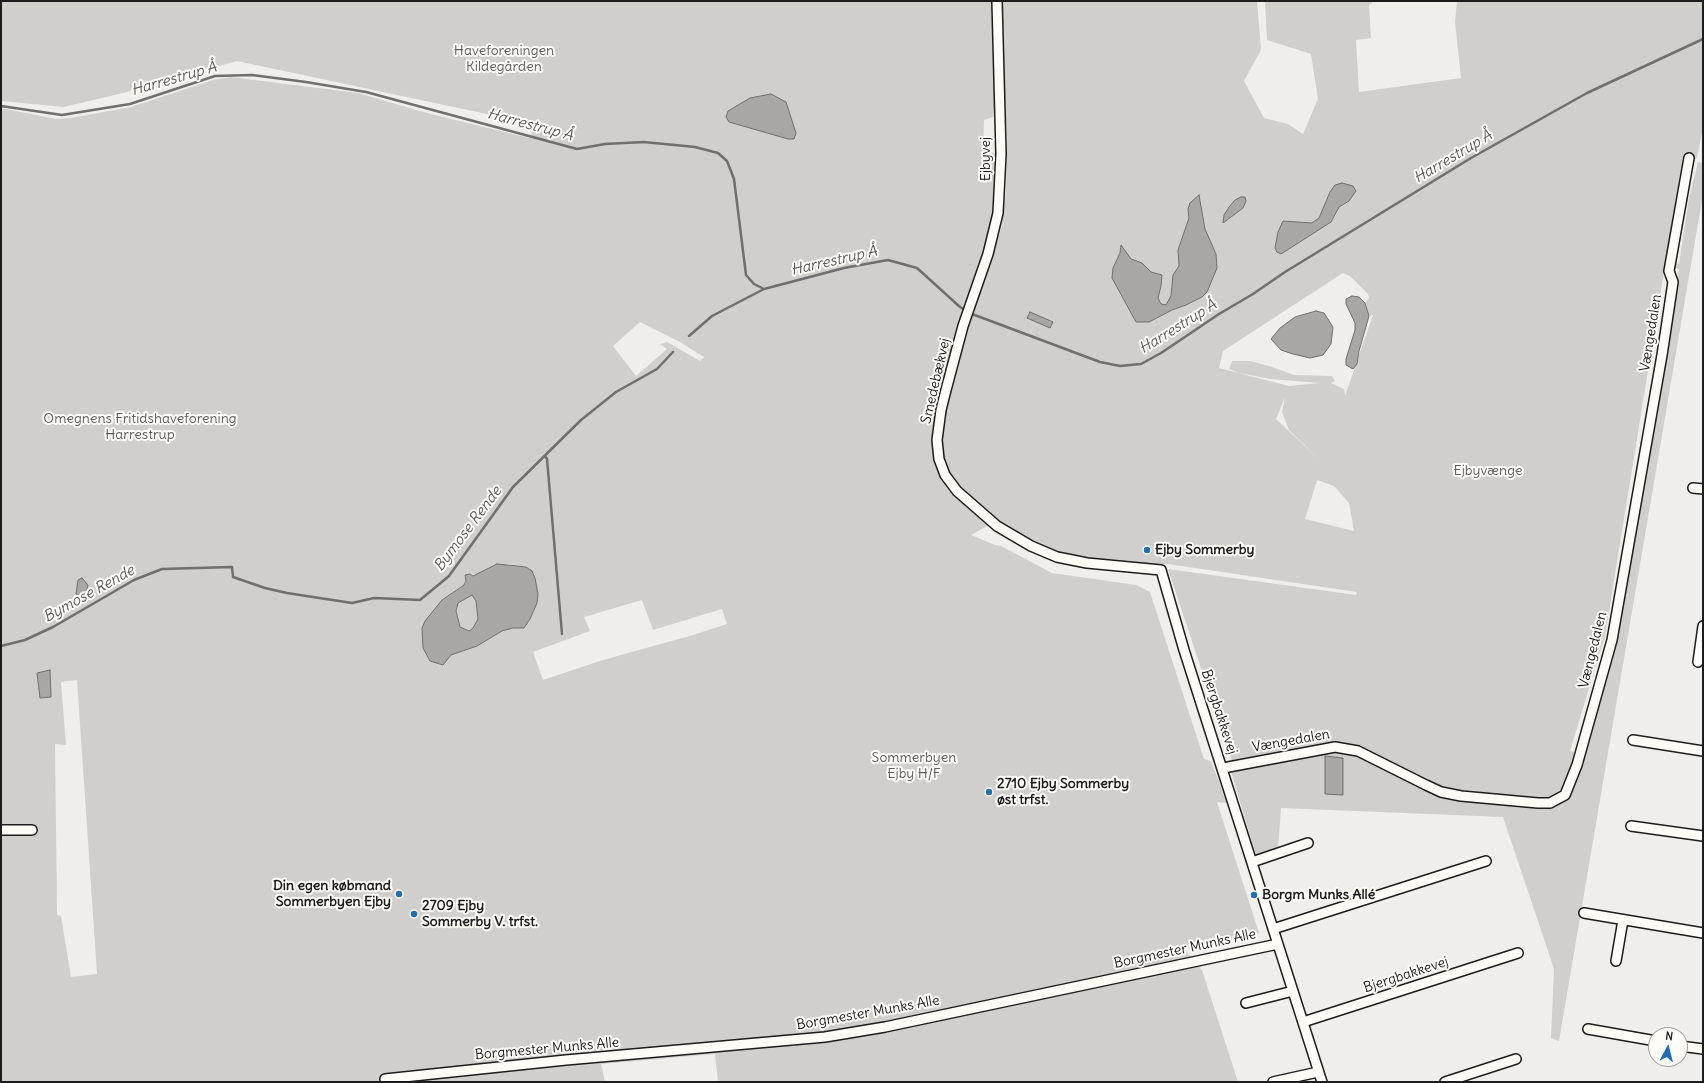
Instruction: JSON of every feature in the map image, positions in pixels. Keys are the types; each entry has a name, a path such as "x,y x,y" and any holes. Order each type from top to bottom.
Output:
{"street":[{"name":"Ejbyvej","path":"968,312 995,233 1000,189 1000,103 996,1"},
{"name":"Vængedalen","path":"1223,768 1335,747 1358,751 1441,792 1460,796 1538,804 1550,803 1565,795 1577,765 1612,640 1662,355 1673,282 1669,271 1689,158"},
{"name":"Smedebækvej","path":"968,312 941,410 937,440 939,459 945,475 957,491 997,526 1031,546 1057,557 1087,564 1161,570"},
{"path":"1693,488 1703,489"},
{"name":"Bjergbakkevej","path":"1161,570 1184,650 1223,768 1322,1082"},
{"path":"1698,662 1703,626"},
{"path":"1633,740 1703,751"},
{"path":"1631,826 1703,836"},
{"path":"1,830 32,830"},
{"path":"1252,862 1308,843"},
{"path":"1273,929 1486,861"},
{"path":"1584,913 1703,933"},
{"path":"1616,961 1623,920"},
{"name":"Borgmester Munks Alle","path":"385,1079 566,1060 825,1037 892,1025 1278,944"},
{"name":"Bjergbakkevej","path":"1303,1022 1518,953"},
{"path":"1246,1003 1293,991"},
{"path":"1588,1029 1648,1040"},
{"path":"1688,1047 1703,1050"},
{"path":"1445,1082 1516,1059"},
{"path":"1273,1082 1318,1072"}],"green space":[{"path":"1,1 1257,1 1261,50 1244,81 1264,118 1288,124 1303,134 1318,99 1311,54 1267,40 1265,1 1374,1 1369,5 1371,38 1356,40 1359,92 1461,78 1455,22 1457,1 1703,1 1703,127 1697,158 1681,167 1605,636 1570,751 1575,752 1568,774 1584,749 1601,692 1670,325 1679,269 1673,267 1674,263 1679,264 1689,198 1698,162 1703,163 1703,194 1559,1041 1551,1038 1554,969 1503,817 1281,808 1278,849 1256,856 1231,771 1234,768 1168,569 1356,595 1357,592 1168,564 1154,565 1089,558 1057,551 1035,542 999,520 959,486 950,475 943,460 942,439 946,410 965,334 1002,226 1006,191 1007,138 1004,82 997,78 993,117 984,120 983,152 995,153 993,214 985,246 962,313 937,404 931,439 934,461 939,475 947,488 989,525 971,535 1001,546 1052,573 1136,585 1150,592 1204,759 1211,761 1227,803 1217,802 1259,933 1184,949 1202,970 1238,1082 718,1082 715,1054 601,1064 605,1082 1,1082 1,108 56,119 71,118 131,107 213,80 231,77 358,93 427,113 529,138 533,129 496,116 237,61 123,93 64,107 1,101","holes":["1343,273 1350,276 1368,294 1369,298 1365,303 1369,316 1373,315 1345,396 1344,389 1331,383 1335,381 1332,376 1294,375 1250,361 1232,361 1229,369 1239,373 1270,379 1320,383 1289,386 1219,368 1223,351","640,322 678,341 704,357 700,361 667,342 660,344 667,349 636,376 613,346","1285,397 1282,412 1289,430 1321,461 1276,419","1317,480 1334,486 1349,503 1354,531 1305,519","508,564 526,567 537,603 524,628 513,628 502,631 477,646 451,655 425,621 442,600 464,585 466,581 465,575 479,574 487,569","642,600 653,630 722,609 727,624 603,660 543,680 533,652 590,631 584,617","77,680 97,974 71,977 61,916 57,915 55,744 66,745 61,682"]},
{"path":"472,594 476,601 478,619 473,628 469,631 460,627 456,611 458,603"}],"shaded area":[{"path":"771,94 786,102 796,133 794,139 788,139 729,122 726,117 728,111 750,98"},
{"path":"1342,183 1353,186 1356,191 1349,201 1339,207 1331,222 1281,254 1277,252 1275,248 1278,232 1283,221 1312,223 1319,218 1330,192 1335,185"},
{"path":"1199,195 1205,229 1216,254 1217,268 1207,292 1202,297 1149,322 1136,322 1112,278 1113,268 1120,253 1121,245 1131,259 1142,263 1151,272 1162,275 1158,298 1161,304 1166,305 1171,296 1173,275 1179,266 1178,250 1189,218 1188,209 1190,203"},
{"path":"1245,197 1246,201 1243,208 1223,223 1224,215 1229,207 1235,200"},
{"path":"1352,296 1359,297 1365,303 1369,316 1359,351 1357,364 1353,369 1346,365 1346,359 1355,330 1355,323 1346,304 1346,299"},
{"path":"1316,311 1324,313 1333,327 1331,344 1323,355 1310,358 1293,354 1281,350 1271,339 1280,328 1295,317"},
{"path":"1030,312 1053,322 1050,328 1027,318"},
{"path":"497,564 526,567 532,571 538,594 537,603 530,619 524,628 513,628 502,631 477,646 451,655 443,665 430,661 423,648 422,628 425,621 442,600 464,585 466,581 465,575 470,574 473,576","holes":["472,595 476,601 478,619 473,628 469,631 460,627 456,611 458,603"]},
{"path":"82,578 88,585 85,598 76,594 78,580"},
{"path":"50,670 51,697 40,698 37,673"},
{"path":"1325,756 1343,758 1343,795 1325,794"}],"waterway":[{"name":"Harrestrup Å","path":"1,106 62,115 130,104 215,76 252,75 366,92 577,149 605,144 644,142 695,147 718,153 727,161 734,179 746,275 754,284 764,289 844,268 888,260 917,268 960,307 972,314 1100,362 1120,366 1141,364 1161,353 1285,272 1471,158 1587,93 1703,39"},
{"name":"Bymose Rende","path":"689,336 712,316 764,289"},
{"name":"Bymose Rende","path":"1,646 25,640 53,627 134,580 162,569 232,567 233,577 265,588 352,603 374,598 420,600 449,576 513,487 581,420 616,392 657,369 673,352"},
{"path":"545,456 547,459 562,634"}],"place":[{"name":"Ejby Sommerby","path":"1147,550"},
{"name":"2710 Ejby Sommerby øst trfst.","path":"989,792"},
{"name":"Din egen købmand Sommerbyen Ejby","path":"399,894"},
{"name":"Borgm Munks Allé","path":"1254,895"},
{"name":"2709 Ejby Sommerby V. trfst.","path":"414,914"}],"park label":[{"name":"Haveforeningen Kildegården","path":"504,60"},
{"name":"Omegnens Fritidshaveforening Harrestrup","path":"140,428"},
{"name":"Ejbyvænge","path":"1488,471"},
{"name":"Sommerbyen Ejby H/F","path":"914,766"}]}
